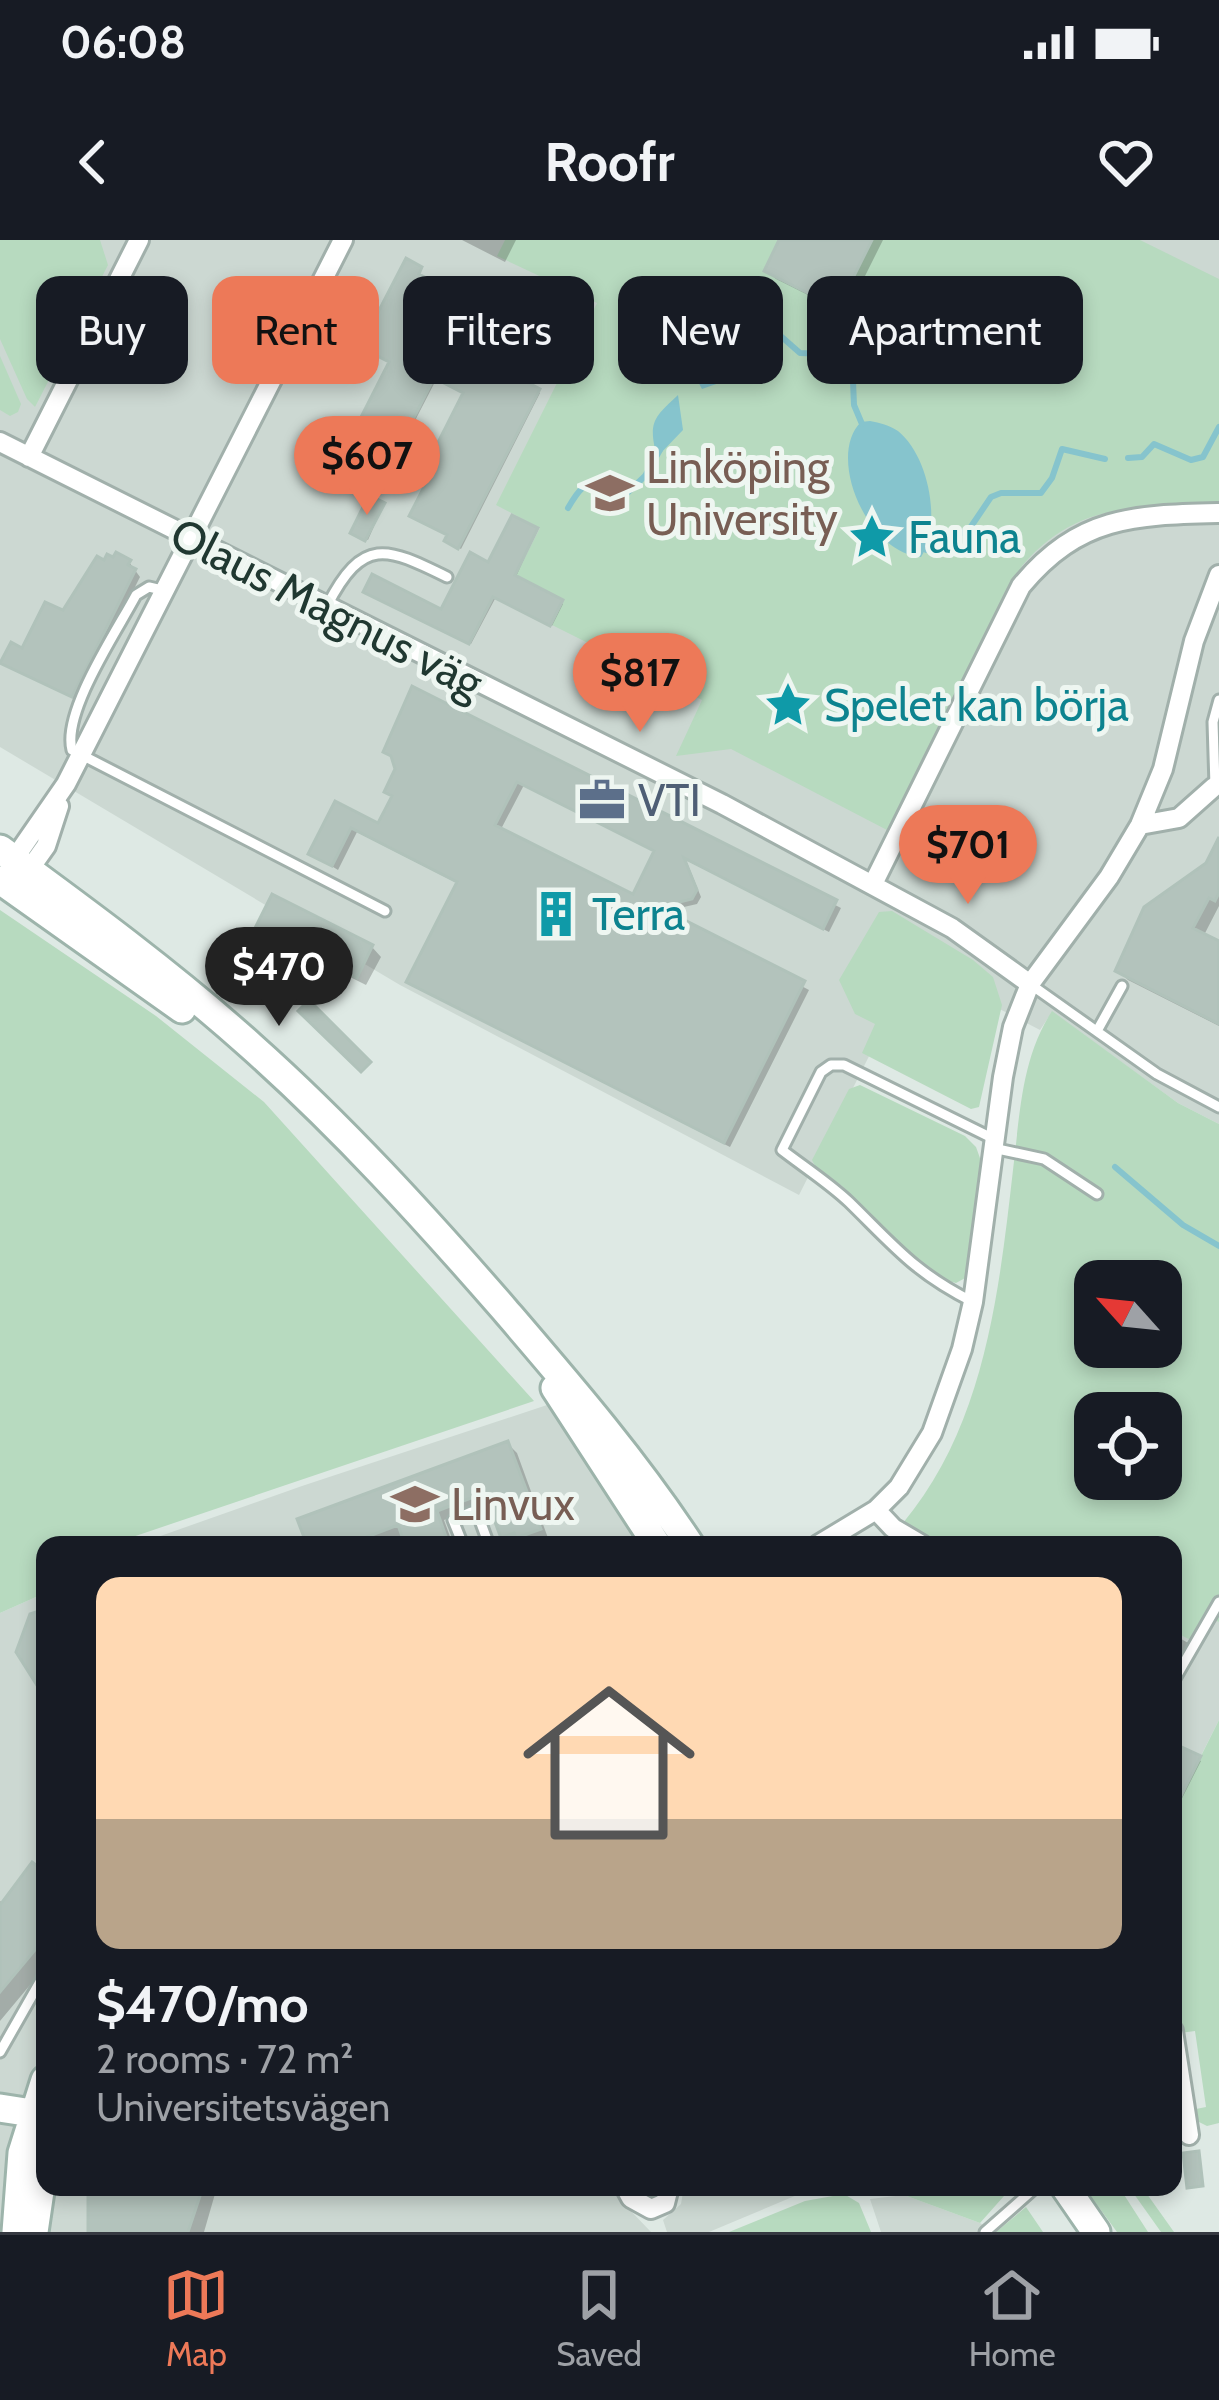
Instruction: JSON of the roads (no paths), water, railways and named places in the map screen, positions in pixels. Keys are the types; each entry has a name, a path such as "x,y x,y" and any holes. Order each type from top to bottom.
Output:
{"main road":[{"path":"10,872 196,999 315,1108 404,1196 618,1441 684,1536"},
{"path":"504,1309 651,1536"},
{"path":"0,2090 36,2111"},
{"path":"0,2108 36,2114"},
{"path":"16,2232 17,2184 36,2124"},
{"path":"34,2232 39,2196"},
{"path":"1071,2196 1096,2232"}],"street":[{"path":"29,457 139,240"},
{"path":"10,872 46,846 66,784 343,240"},
{"name":"Olaus Magnus väg","path":"0,442 722,804 952,928 1030,984"},
{"path":"873,884 1021,586 1043,560 1108,522 1148,515 1219,513"},
{"path":"833,1536 876,1510 917,1462 932,1433 973,1302 1013,1027 1030,984 1117,866 1140,825 1163,769 1194,640 1219,575"},
{"path":"1140,825 1179,818 1216,784"},
{"path":"876,1510 907,1536"},
{"path":"1182,2086 1190,2134"},
{"path":"630,2196 650,2209 665,2203 667,2196"}],"lane":[{"path":"327,606 351,567 379,552 396,552 447,577"},
{"path":"1216,784 1213,722 1219,700"},
{"path":"80,757 385,911"},
{"name":"Olaus Magnus väg","path":"1030,984 1157,1074 1219,1107"},
{"path":"1097,1030 1122,986"},
{"path":"973,1302 909,1264 845,1198 782,1150 820,1072 831,1065 844,1065 993,1143 1044,1159 1097,1194"},
{"path":"459,1536 453,1520 471,1512 478,1515 486,1536"},
{"path":"1182,1666 1219,1602"},
{"path":"0,2052 36,1989"},
{"path":"985,2232 1026,2196"}],"water":[{"path":"678,395 683,430 657,457 655,422"},
{"path":"861,422 898,431 924,473 931,527 921,557 884,539 858,501 850,479 851,437"}],"waterway":[{"path":"783,338 807,353"},
{"path":"853,384 854,405 862,424"},
{"path":"1128,458 1142,457 1154,444 1191,460 1203,457 1219,427"},
{"path":"921,546 939,549 947,538 968,531 991,497 1041,493 1062,449 1105,459"},
{"path":"568,508 583,488 599,481 606,480 613,495 624,496 645,476 660,450"},
{"path":"1115,1167 1183,1225 1219,1246"}],"place":[{"name":"Linköping University","path":"610,493"},
{"name":"Fauna","path":"872,537"},
{"name":"Spelet kan börja","path":"788,705"},
{"name":"VTI","path":"602,800"},
{"name":"Terra","path":"556,914"},
{"name":"Linvux","path":"415,1504"}]}
